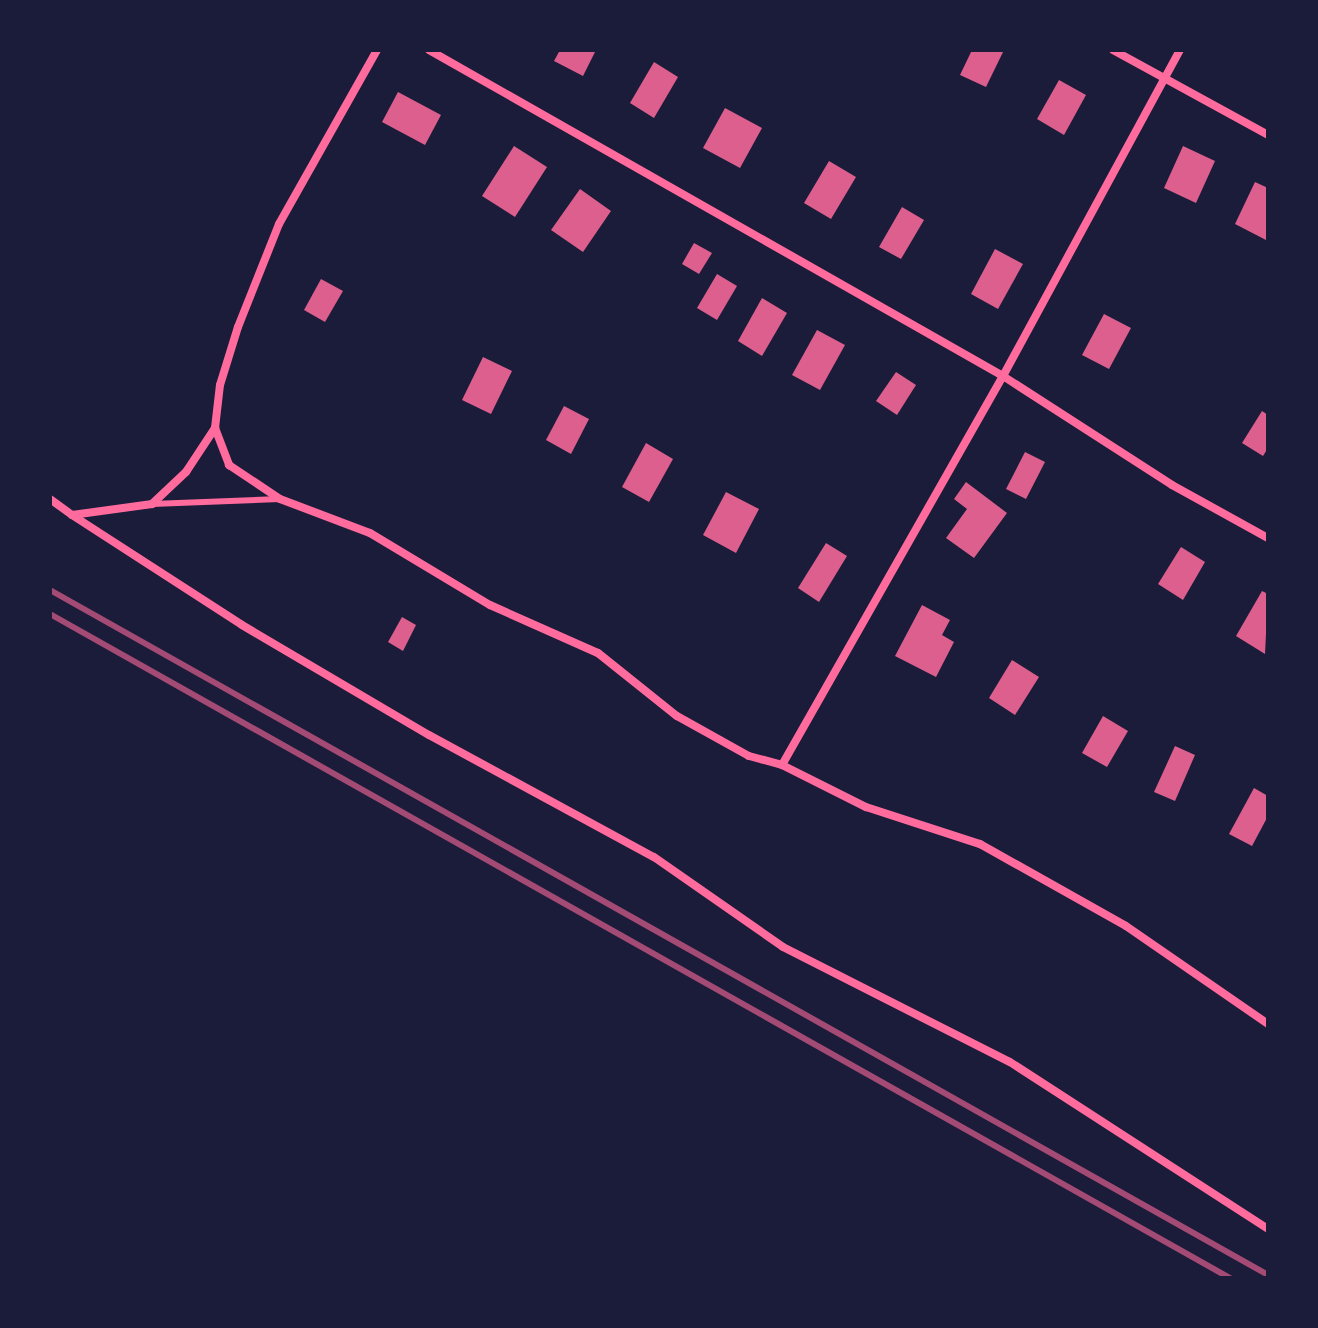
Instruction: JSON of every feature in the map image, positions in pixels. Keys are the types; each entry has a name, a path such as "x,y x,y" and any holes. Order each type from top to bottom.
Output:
{"street":[{"path":"72,515 152,504 186,472 215,428 220,385 238,327 279,224 377,50"},
{"path":"429,50 1003,376 1172,485 1268,538"},
{"path":"1113,50 1268,135"},
{"path":"782,765 1003,376 1180,50"},
{"path":"215,428 229,465 280,499 370,533 490,605 598,653 677,716 749,756 782,765 866,807 980,844 1126,926 1268,1024"},
{"path":"50,499 242,625 429,735 654,857 783,947 1010,1062 1268,1229"}],"lane":[{"path":"152,504 280,499"}],"building":[{"path":"560,50 596,50 583,76 554,61"},
{"path":"972,50 1004,50 986,87 960,75"},
{"path":"654,62 678,77 654,118 630,103"},
{"path":"1059,80 1086,95 1064,135 1037,119"},
{"path":"398,92 441,115 425,145 382,122"},
{"path":"725,108 762,128 740,168 703,148"},
{"path":"514,146 547,167 515,217 482,196"},
{"path":"1183,146 1215,161 1196,203 1164,188"},
{"path":"829,161 856,177 831,219 804,203"},
{"path":"1255,182 1268,188 1266,240 1235,224"},
{"path":"580,189 611,211 583,252 551,230"},
{"path":"902,207 924,220 901,259 879,247"},
{"path":"694,243 712,253 699,274 682,264"},
{"path":"995,249 1023,264 998,309 971,294"},
{"path":"717,274 737,286 717,320 697,308"},
{"path":"321,279 343,291 325,322 304,310"},
{"path":"762,298 787,313 762,356 738,341"},
{"path":"1104,314 1131,328 1109,369 1082,355"},
{"path":"817,330 845,345 820,390 792,375"},
{"path":"483,357 512,371 491,414 462,400"},
{"path":"896,372 916,385 897,415 876,401"},
{"path":"564,406 589,419 571,454 546,440"},
{"path":"1262,411 1268,415 1268,448 1263,456 1242,443"},
{"path":"646,443 673,459 649,502 622,487"},
{"path":"1025,452 1045,462 1026,499 1006,489"},
{"path":"966,482 1007,513 974,558 946,538 967,509 954,499"},
{"path":"726,492 759,509 736,553 703,535"},
{"path":"826,543 847,556 819,602 798,588"},
{"path":"1181,547 1205,562 1183,600 1158,584"},
{"path":"1262,591 1268,594 1265,654 1236,636"},
{"path":"922,605 950,620 942,635 954,642 936,677 895,656"},
{"path":"402,617 416,625 403,651 388,642"},
{"path":"1012,660 1039,677 1015,715 989,698"},
{"path":"1103,716 1128,731 1107,767 1082,753"},
{"path":"1175,746 1195,755 1175,801 1154,792"},
{"path":"1254,788 1268,796 1268,816 1252,846 1229,834"}],"railway":[{"path":"50,590 1268,1275"},
{"path":"50,614 1230,1278"}]}
